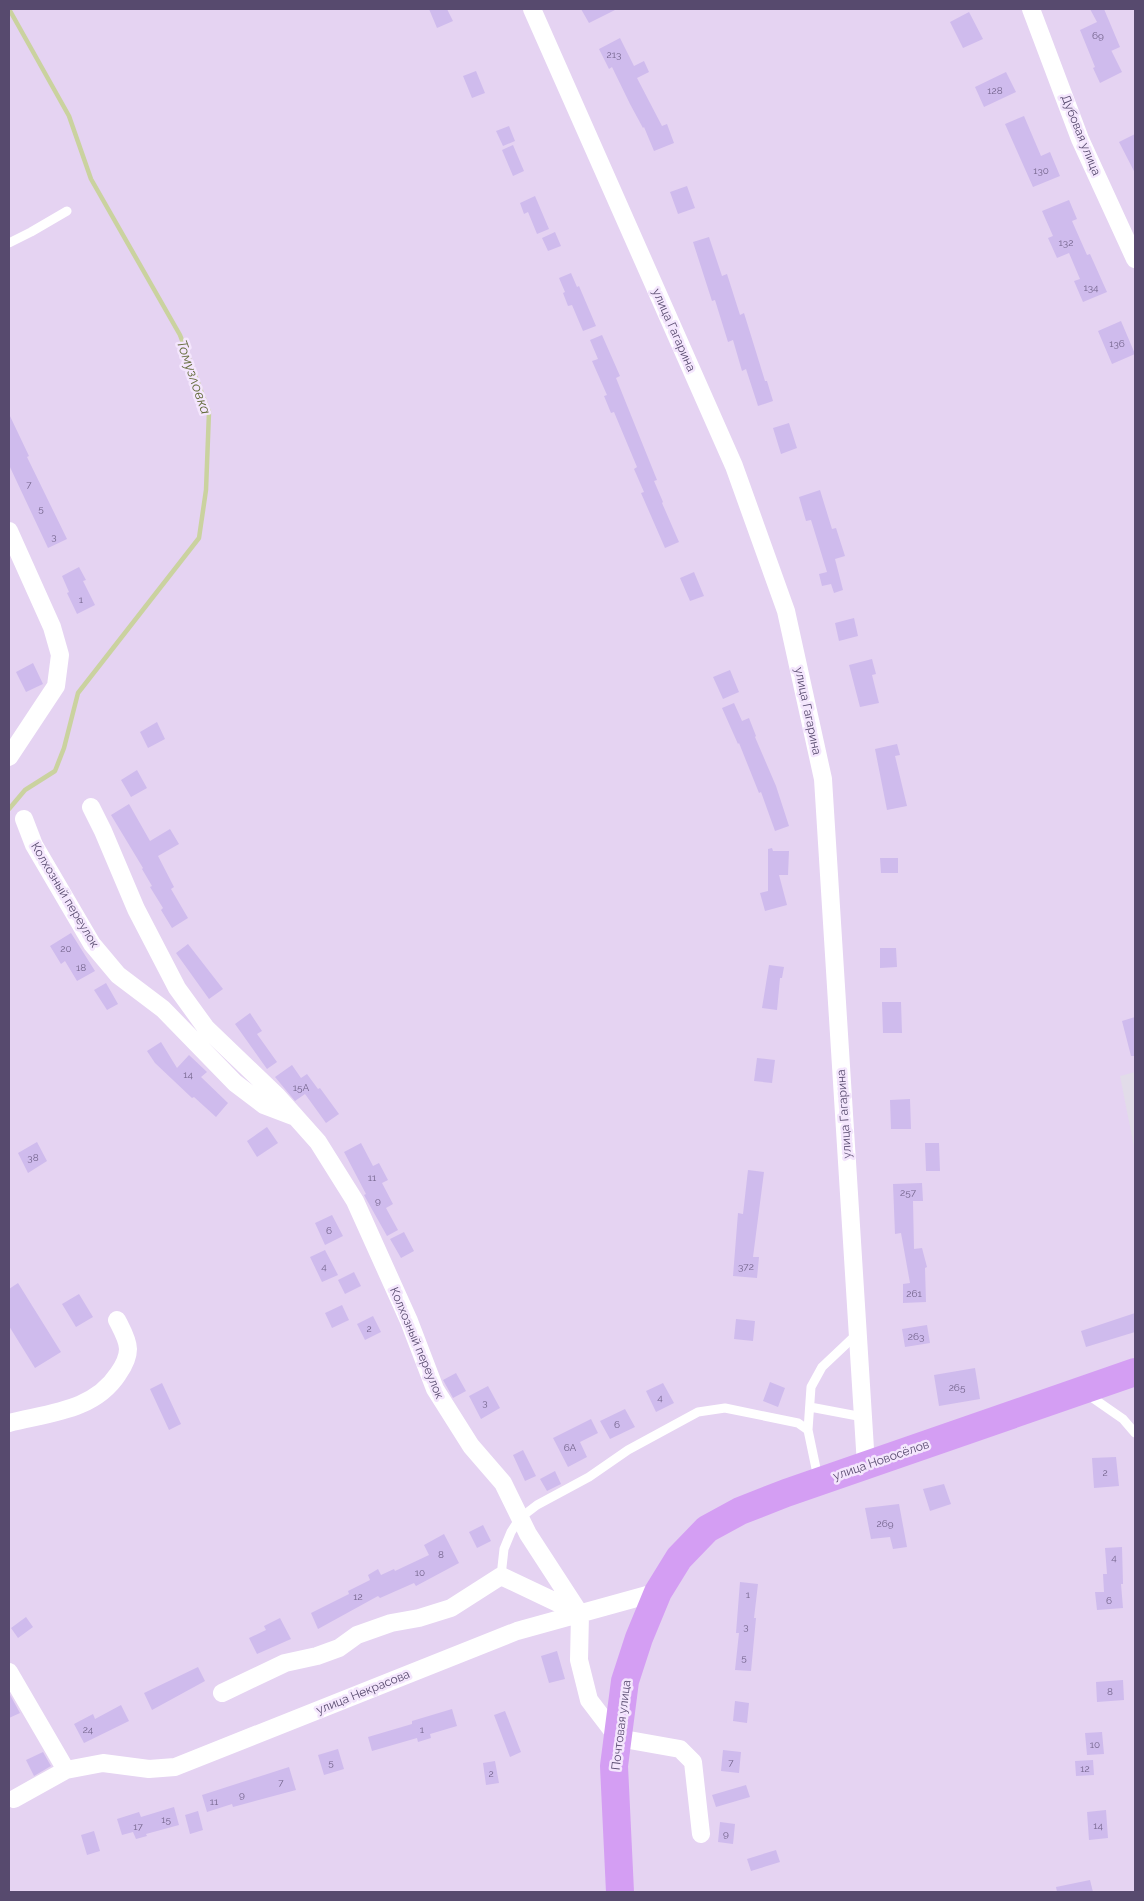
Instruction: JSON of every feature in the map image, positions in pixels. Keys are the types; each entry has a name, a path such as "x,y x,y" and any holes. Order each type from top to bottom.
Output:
{"main road":[{"name":"улица Новосёлов","path":"658,1592 679,1558 706,1529 740,1511 866,1465 1135,1372"},
{"name":"Почтовая улица","path":"620,1892 614,1766 625,1681 639,1638 658,1592"}],"street":[{"name":"улица Гагарина","path":"532,9 734,466 786,611 823,779 866,1465"},
{"name":"Дубовая улица","path":"1031,9 1080,139 1135,259"},
{"path":"9,531 52,627 60,655 56,686 9,757"},
{"name":"Колхозный переулок","path":"91,807 104,831 136,909 177,988 206,1028 277,1096 318,1142 355,1201 409,1321 435,1389 471,1446 503,1483 528,1534 580,1614"},
{"name":"Колхозный переулок","path":"24,819 34,845 92,944 118,975 163,1009 235,1083 264,1105 296,1117"},
{"path":"9,1423 68,1410 101,1394 113,1381 125,1363 128,1348 117,1320"},
{"path":"222,1693 285,1663 317,1656 339,1648 357,1635 390,1623 419,1618 451,1608 501,1576 580,1614 579,1660 589,1700 618,1738 680,1749 693,1762 701,1834"},
{"name":"улица Некрасова","path":"14,1799 66,1770 103,1762 149,1769 175,1767 517,1631 658,1592"},
{"path":"9,1672 66,1770"}],"lane":[{"path":"9,243 67,211"},
{"path":"819,1482 808,1430 811,1387 822,1367 858,1332"},
{"path":"1082,1391 1101,1402 1123,1419 1135,1433"},
{"path":"810,1407 863,1417"},
{"path":"501,1576 504,1549 511,1532 520,1518 537,1505 589,1477 628,1450 698,1412 725,1408 798,1423 808,1430"}],"shaded area":[{"path":"9,9 1135,9 1135,1892 9,1892"},
{"path":"1135,1072 1135,1152 1120,1076"}],"building":[{"path":"429,9 447,9 453,21 437,28"},
{"path":"581,9 617,9 589,23"},
{"path":"1090,9 1104,9 1120,47 1111,51 1122,72 1100,83 1080,30 1097,22"},
{"path":"969,12 983,39 963,48 950,22"},
{"path":"620,38 634,66 644,61 649,72 637,78 662,126 667,124 674,143 654,151 644,127 630,104 612,67 609,69 599,49"},
{"path":"476,71 485,93 472,98 463,76"},
{"path":"1006,72 1016,92 984,107 975,87"},
{"path":"1024,116 1041,156 1050,152 1060,176 1033,187 1005,124"},
{"path":"509,126 515,141 503,146 496,131"},
{"path":"1135,134 1135,173 1119,142"},
{"path":"513,145 524,171 513,176 502,150"},
{"path":"687,186 695,208 678,214 670,192"},
{"path":"535,196 549,229 537,234 528,212 524,214 520,203"},
{"path":"1069,200 1077,219 1072,221 1087,255 1090,254 1107,292 1083,302 1074,281 1080,279 1069,253 1057,258 1048,238 1053,236 1042,211"},
{"path":"555,232 561,246 548,251 542,238"},
{"path":"709,237 722,276 727,274 740,315 744,313 773,401 758,406 746,369 742,371 733,340 728,342 715,300 712,301 693,242"},
{"path":"571,273 577,287 579,286 596,326 583,331 572,305 568,306 559,278"},
{"path":"1121,321 1135,354 1112,364 1098,331"},
{"path":"602,335 620,376 616,378 657,480 654,481 662,503 679,542 665,548 641,493 644,492 634,469 637,467 614,412 611,413 604,396 607,395 592,361 598,359 590,340"},
{"path":"9,414 29,456 27,457 67,539 48,548 9,465"},
{"path":"789,423 797,448 781,454 773,428"},
{"path":"820,490 832,529 836,528 845,556 835,559 843,590 834,593 831,584 822,586 819,574 827,572 811,520 806,521 799,497"},
{"path":"79,567 86,580 83,581 95,605 77,614 67,593 69,592 62,576"},
{"path":"694,572 704,596 690,601 680,578"},
{"path":"854,618 858,636 839,641 835,623"},
{"path":"872,659 876,674 872,675 879,703 860,707 849,665"},
{"path":"33,663 43,684 26,692 16,672"},
{"path":"730,670 739,692 723,699 713,677"},
{"path":"734,703 742,721 749,718 776,786 789,826 775,831 761,792 759,793 739,743 722,708"},
{"path":"157,722 165,739 148,748 140,732"},
{"path":"897,744 900,755 895,756 907,806 887,810 875,749"},
{"path":"137,770 147,788 131,797 121,780"},
{"path":"129,804 150,841 170,829 179,844 158,856 174,887 171,889 188,918 172,928 161,910 163,908 150,887 152,886 143,868 111,815"},
{"path":"772,848 773,851 789,851 788,875 779,875 787,905 765,911 760,893 768,891 768,849"},
{"path":"880,858 898,858 898,873 881,873"},
{"path":"71,933 95,971 77,981 65,961 61,964 50,946"},
{"path":"188,944 223,989 209,999 176,953"},
{"path":"880,948 896,948 897,967 880,968"},
{"path":"769,965 784,967 782,978 780,978 777,1010 762,1008"},
{"path":"106,983 118,1004 107,1010 94,990"},
{"path":"882,1002 901,1002 902,1033 883,1033"},
{"path":"250,1013 262,1031 257,1034 277,1062 267,1069 235,1024"},
{"path":"1135,1017 1135,1056 1131,1056 1122,1021"},
{"path":"161,1042 177,1068 189,1055 207,1072 201,1077 228,1103 216,1117 194,1097 192,1098 155,1063 147,1051"},
{"path":"757,1058 775,1060 772,1083 754,1081"},
{"path":"292,1065 301,1078 307,1074 339,1114 326,1123 305,1094 295,1101 275,1077"},
{"path":"910,1099 911,1129 891,1129 890,1100"},
{"path":"267,1127 278,1143 257,1157 247,1141"},
{"path":"37,1142 47,1161 28,1173 18,1153"},
{"path":"361,1143 373,1166 379,1163 388,1180 382,1183 393,1204 386,1208 398,1230 387,1236 364,1195 366,1194 344,1152"},
{"path":"925,1143 939,1143 940,1171 926,1171"},
{"path":"748,1170 764,1172 753,1257 759,1257 757,1278 733,1276 738,1213 743,1214"},
{"path":"922,1183 923,1201 913,1201 914,1249 922,1248 927,1267 925,1268 926,1302 903,1303 903,1284 910,1283 901,1233 895,1234 893,1184"},
{"path":"332,1215 343,1236 325,1245 315,1223"},
{"path":"404,1232 414,1251 401,1258 390,1239"},
{"path":"325,1250 338,1275 322,1282 310,1257"},
{"path":"354,1272 361,1286 345,1294 338,1280"},
{"path":"18,1283 61,1352 35,1368 9,1326 9,1289"},
{"path":"79,1294 93,1317 76,1327 62,1304"},
{"path":"342,1305 349,1320 332,1328 325,1313"},
{"path":"1135,1313 1135,1332 1086,1347 1081,1331"},
{"path":"373,1316 381,1332 365,1340 357,1324"},
{"path":"736,1319 755,1321 753,1341 734,1339"},
{"path":"927,1325 930,1343 905,1347 902,1329"},
{"path":"975,1368 980,1399 939,1406 934,1375"},
{"path":"456,1373 466,1391 453,1398 443,1380"},
{"path":"770,1382 785,1388 778,1407 763,1401"},
{"path":"162,1383 181,1424 169,1430 150,1389"},
{"path":"663,1383 674,1403 656,1412 646,1391"},
{"path":"488,1386 500,1408 481,1419 469,1396"},
{"path":"625,1409 635,1427 610,1439 600,1421"},
{"path":"591,1419 598,1433 580,1442 587,1457 568,1467 553,1438"},
{"path":"523,1450 536,1476 525,1481 513,1455"},
{"path":"1116,1457 1119,1486 1094,1488 1092,1458"},
{"path":"555,1471 561,1484 547,1491 540,1479"},
{"path":"944,1484 951,1504 930,1511 923,1489"},
{"path":"899,1504 907,1547 893,1549 890,1537 871,1539 865,1508"},
{"path":"483,1525 491,1541 477,1548 469,1532"},
{"path":"444,1534 459,1563 416,1586 414,1583 380,1598 378,1596 318,1629 311,1613 349,1594 348,1591 370,1580 368,1575 378,1569 381,1575 394,1569 395,1571 429,1555 424,1545"},
{"path":"1122,1547 1123,1584 1121,1584 1123,1608 1097,1610 1095,1592 1104,1592 1103,1574 1107,1574 1105,1548"},
{"path":"740,1582 758,1584 751,1671 735,1670 739,1633 736,1633"},
{"path":"26,1617 33,1627 18,1638 11,1628"},
{"path":"280,1618 291,1639 257,1654 249,1638 266,1630 264,1626"},
{"path":"557,1651 565,1679 549,1683 541,1656"},
{"path":"198,1667 205,1681 152,1710 144,1693"},
{"path":"1123,1680 1124,1700 1097,1702 1096,1682"},
{"path":"9,1693 20,1713 9,1718"},
{"path":"735,1701 749,1703 747,1723 733,1721"},
{"path":"121,1705 129,1721 84,1743 74,1724 93,1714 95,1719"},
{"path":"452,1709 457,1726 430,1734 431,1738 418,1742 417,1738 372,1751 368,1737 412,1724 412,1721"},
{"path":"505,1711 521,1752 510,1757 494,1715"},
{"path":"1102,1732 1104,1754 1087,1755 1085,1733"},
{"path":"338,1749 344,1769 324,1775 318,1755"},
{"path":"723,1750 741,1752 739,1773 721,1771"},
{"path":"43,1752 51,1766 34,1776 26,1760"},
{"path":"1093,1760 1094,1775 1076,1776 1075,1761"},
{"path":"495,1761 499,1783 486,1785 483,1763"},
{"path":"289,1767 296,1790 233,1807 232,1804 207,1812 202,1795"},
{"path":"746,1785 750,1797 716,1807 712,1795"},
{"path":"174,1807 179,1825 146,1834 147,1836 136,1839 133,1832 122,1835 117,1819 139,1812 141,1817"},
{"path":"1106,1810 1108,1838 1089,1840 1087,1812"},
{"path":"198,1811 203,1830 190,1834 185,1815"},
{"path":"720,1822 735,1824 733,1844 718,1842"},
{"path":"94,1831 100,1851 87,1855 81,1835"},
{"path":"776,1850 780,1862 751,1871 747,1859"},
{"path":"1090,1880 1093,1892 1057,1892 1056,1887"}],"waterway":[{"name":"Томузловка","path":"9,9 69,116 91,179 180,335 209,412 206,490 199,538 78,693 64,748 55,771 25,790 9,809"}]}
